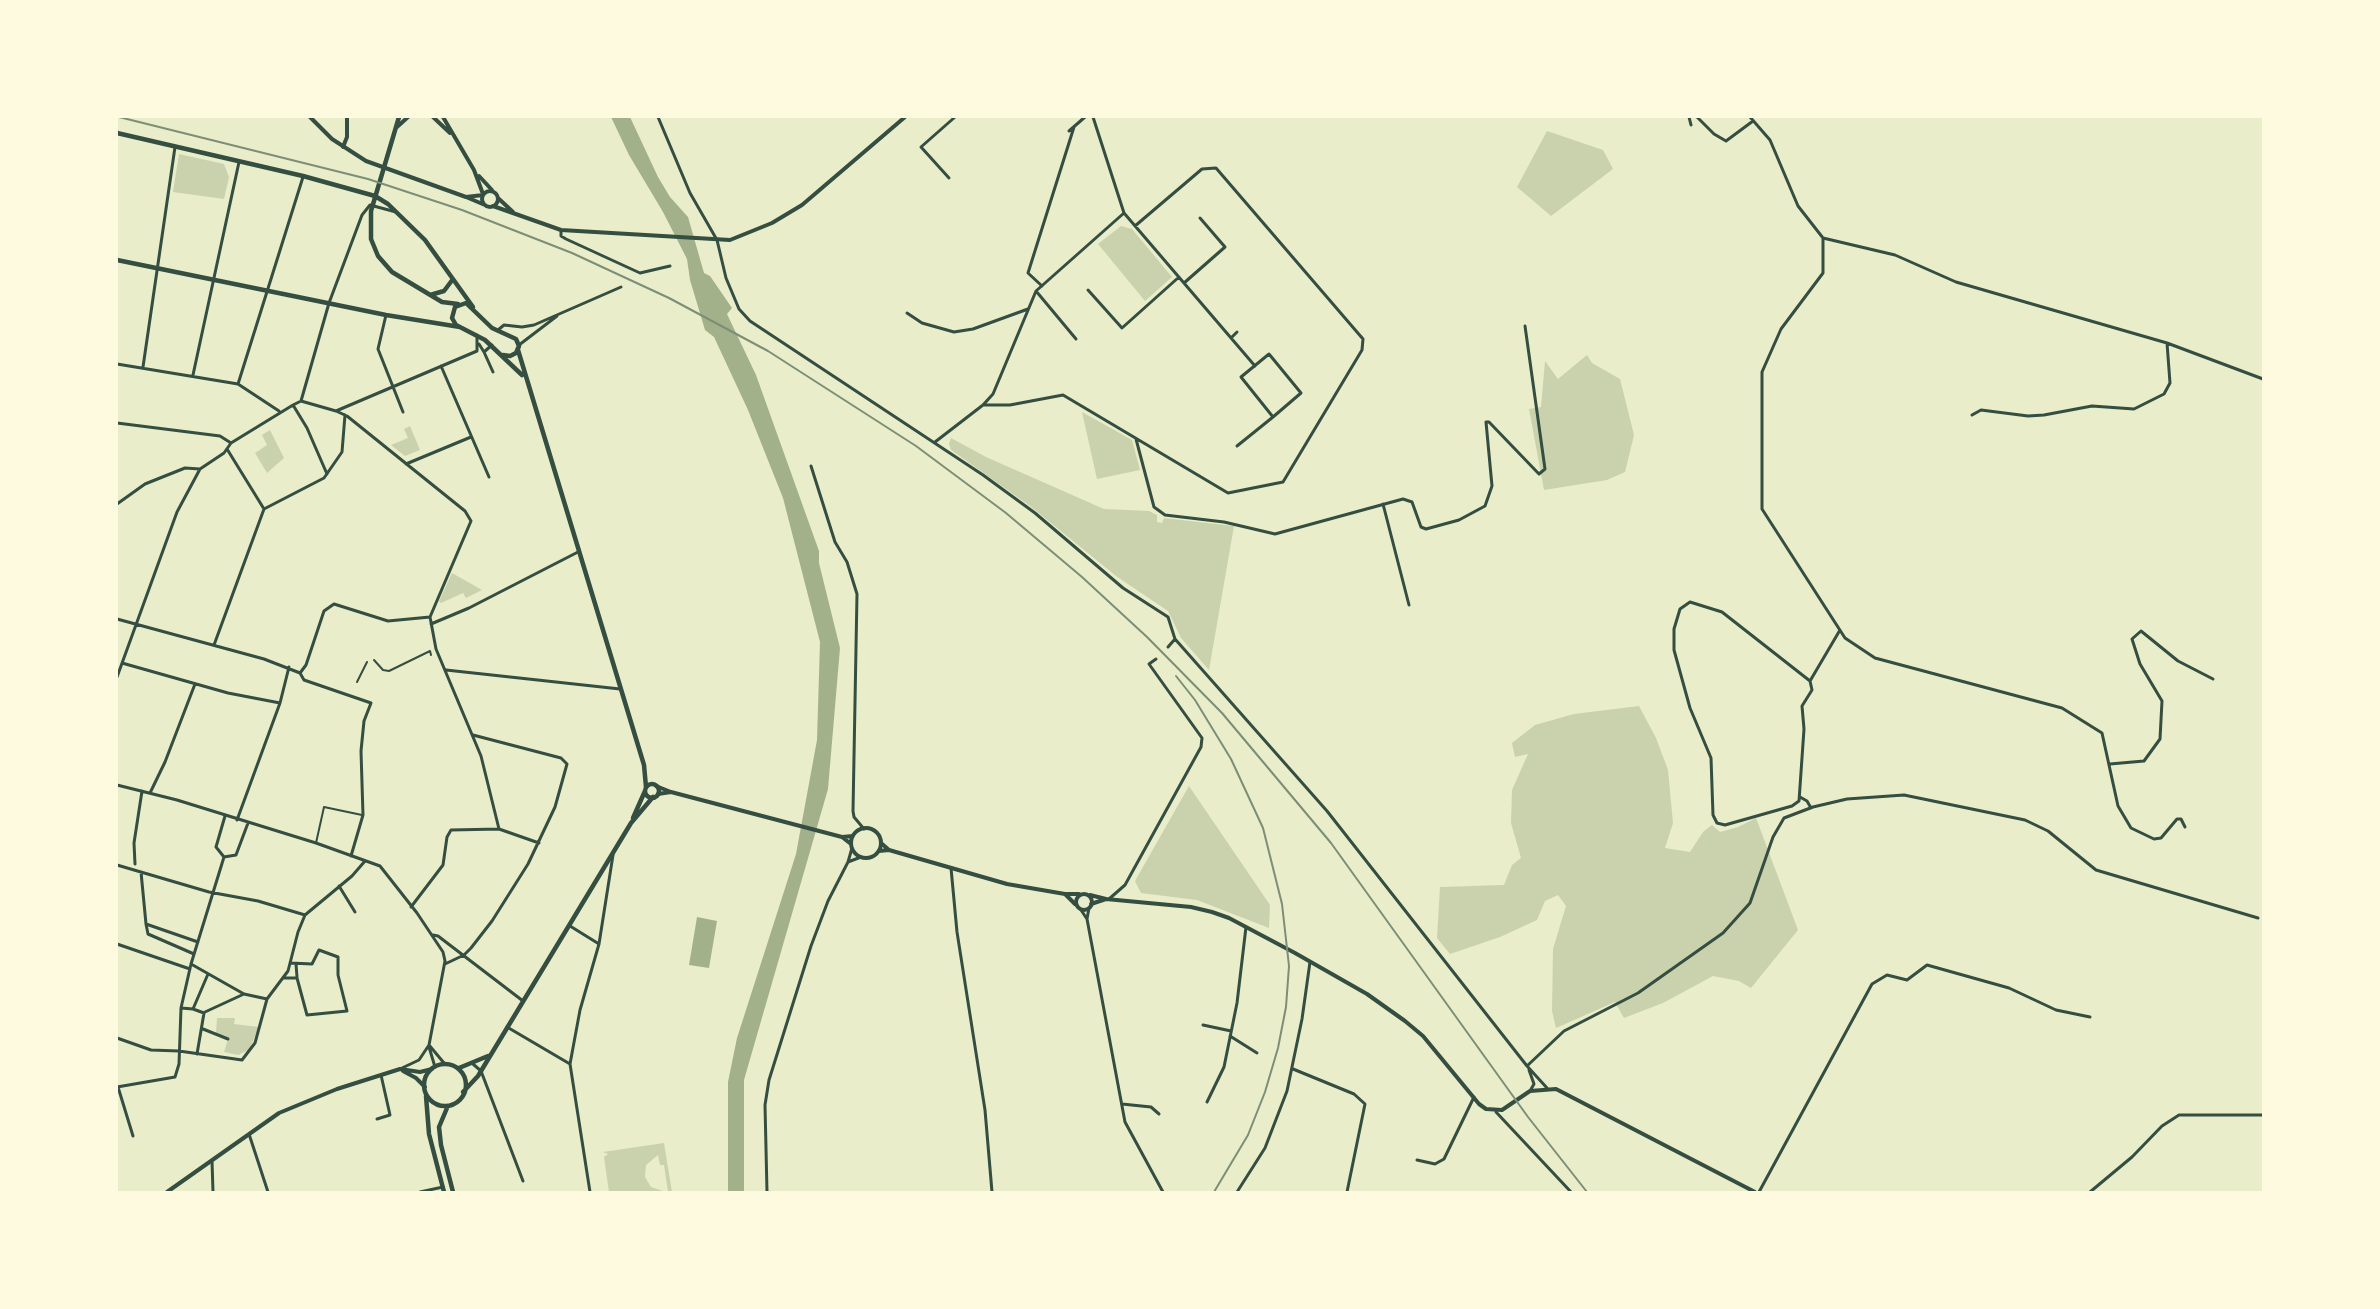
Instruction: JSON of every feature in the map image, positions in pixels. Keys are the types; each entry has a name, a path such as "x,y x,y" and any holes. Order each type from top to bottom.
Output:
{"main road":[{"path":"399,117 371,211 370,239 384,265 442,302 466,303 473,307"},
{"path":"117,134 303,176 375,196 399,213 424,240 485,322 497,331 516,339 524,378 644,768 648,796 656,796"},
{"path":"117,260 386,315 460,327 492,345 524,378"},
{"path":"428,294 444,291 453,279"},
{"path":"442,302 460,327"},
{"path":"452,316 458,304"},
{"path":"503,355 510,356 518,348"},
{"path":"453,1192 441,1145 439,1127 447,1108 481,1071 613,850 631,823 656,796 655,785 644,768"},
{"path":"631,823 646,789 655,785"},
{"path":"444,1190 429,1134 425,1080 433,1068 444,1063 459,1068 473,1064 490,1054"},
{"path":"459,1068 464,1079 463,1092"},
{"path":"425,1090 434,1104 447,1108"}],"street":[{"path":"310,117 343,147 396,174 561,230 656,234 717,240 743,235 794,211 902,118"},
{"path":"343,147 347,137 347,117"},
{"path":"394,117 396,128"},
{"path":"396,128 408,117"},
{"path":"433,117 454,138"},
{"path":"443,117 474,171 486,206"},
{"path":"658,117 690,192 717,240 726,278 739,309 750,321 935,442 1035,513 1123,588 1168,617 1175,639 1327,811 1527,1066 1549,1088"},
{"path":"949,178 921,147 956,117"},
{"path":"1069,131 1085,117"},
{"path":"1094,117 1124,213 1255,366"},
{"path":"1689,117 1691,125"},
{"path":"1697,117 1714,134 1726,141 1753,121"},
{"path":"1750,117 1770,140 1798,206 1823,238 1823,273 1781,329 1762,372 1762,509 1845,638 1875,658 2062,708 2102,733 2118,806 2131,828 2154,839 2166,834 2176,819 2181,819 2186,827"},
{"path":"1042,286 1029,273 1074,127"},
{"path":"143,367 175,147"},
{"path":"193,375 239,162"},
{"path":"983,405 1010,405 1063,395 1228,493 1283,482 1362,350 1363,339 1216,168 1202,169 1135,226"},
{"path":"474,171 516,215"},
{"path":"238,384 303,176"},
{"path":"466,197 492,191"},
{"path":"493,206 498,198"},
{"path":"301,401 330,303 362,215 370,205 399,213"},
{"path":"935,442 983,405 1000,380 1035,291 1124,213"},
{"path":"1184,283 1225,247 1200,218"},
{"path":"561,230 561,236 566,239 640,273 670,266"},
{"path":"1823,238 1895,255 1956,282 2167,344 2263,379"},
{"path":"1088,290 1122,328 1179,277"},
{"path":"497,331 504,325 528,326 621,287"},
{"path":"1035,291 1076,339"},
{"path":"907,313 922,323 954,332 973,329 1028,309"},
{"path":"518,348 560,313"},
{"path":"386,315 378,350 403,412"},
{"path":"509,335 512,326"},
{"path":"1137,439 1154,507 1165,515 1224,522 1275,534 1409,499 1418,523 1426,529 1459,520 1485,506 1491,486 1486,426 1488,422 1539,474 1542,474 1545,469 1525,326"},
{"path":"1231,338 1237,332"},
{"path":"336,411 392,385 477,351 477,335"},
{"path":"478,342 494,372"},
{"path":"1972,415 1981,410 2028,416 2092,406 2134,409 2164,393 2170,383 2167,344"},
{"path":"484,352 492,345"},
{"path":"1237,446 1273,417 1301,393 1269,354 1241,377 1273,417"},
{"path":"117,364 238,384 279,411"},
{"path":"440,366 489,477"},
{"path":"117,677 177,512 200,469 231,444 279,411 301,401 336,411 345,415 465,511 471,521 430,617 430,624 436,648 484,766 499,829"},
{"path":"292,405 307,428 327,474"},
{"path":"214,645 264,509 306,489 327,474 342,452 345,415"},
{"path":"117,423 220,436 231,444"},
{"path":"406,464 471,437"},
{"path":"227,449 264,509"},
{"path":"811,466 835,542 847,562 857,594 853,812 854,818 864,829 877,834 880,843 878,851 871,857 861,857 848,862"},
{"path":"117,504 145,484 185,468 200,469"},
{"path":"1383,504 1409,605"},
{"path":"430,624 470,608 578,552"},
{"path":"1690,602 1722,612 1810,681 1812,690 1802,706 1804,729 1800,797 1792,806 1725,825 1715,821 1711,758 1690,708 1674,650 1674,629 1677,613 1682,605 1690,602"},
{"path":"300,673 306,665 324,611 334,604 388,621 430,617"},
{"path":"117,619 289,667 300,673 304,680 371,703 364,721 361,751 363,815 351,856"},
{"path":"1810,681 1840,630"},
{"path":"2110,764 2144,761 2160,739 2162,701 2140,664 2132,639 2140,631 2178,661 2213,679"},
{"path":"1168,647 1175,639"},
{"path":"374,660 383,670 389,671 430,651 431,655"},
{"path":"1081,910 1108,899 1125,885 1201,747 1202,738 1149,664 1156,659"},
{"path":"357,682 367,662"},
{"path":"122,663 195,684 280,703"},
{"path":"237,820 280,703 289,667"},
{"path":"446,669 620,689"},
{"path":"150,793 172,746 195,684"},
{"path":"445,964 464,955 492,921 540,843 555,807 567,764 561,758 472,735"},
{"path":"117,785 316,843 380,866 400,888 432,935 443,952 445,964 429,1045 433,1068 420,1072 400,1069"},
{"path":"655,785 671,792 841,837 853,836 864,829"},
{"path":"135,870 134,843 142,791"},
{"path":"656,796 671,792"},
{"path":"1527,1066 1564,1031 1645,989 1723,933 1750,903 1777,828 1784,818 1847,799 1904,795 1995,812 2034,823 2096,870 2258,918"},
{"path":"1800,797 1807,801 1811,808"},
{"path":"316,843 324,807 363,815"},
{"path":"224,857 216,847 225,816"},
{"path":"224,857 236,855 248,823"},
{"path":"411,907 442,866 447,837 451,830 499,829 540,843"},
{"path":"767,1192 765,1105 769,1080 811,946 828,901 848,862 853,836"},
{"path":"841,837 861,857"},
{"path":"880,843 889,850"},
{"path":"590,1192 570,1064 579,1010 599,944 613,850"},
{"path":"878,851 889,850 1026,889 1191,907 1230,918 1367,994 1405,1021 1431,1045 1474,1097 1486,1109 1496,1112 1571,1192"},
{"path":"133,1136 118,1087 174,1077 179,1064 181,1008 190,967 224,857"},
{"path":"117,1038 151,1050 178,1051 242,1060 255,1043 267,999 284,978 305,915 365,861"},
{"path":"117,865 305,915"},
{"path":"951,866 957,932 985,1110 992,1192"},
{"path":"141,872 148,934 194,954"},
{"path":"339,886 355,912"},
{"path":"1065,894 1088,919"},
{"path":"1076,904 1080,894"},
{"path":"1087,894 1090,906 1088,919 1129,1134 1163,1192"},
{"path":"146,924 198,942"},
{"path":"569,925 599,944"},
{"path":"1207,1102 1219,1080 1231,1033 1246,927"},
{"path":"432,935 438,936 523,1001"},
{"path":"117,944 190,967 244,994 267,999"},
{"path":"290,963 312,964 319,950 338,957 338,975 347,1011 307,1015 297,978 296,964"},
{"path":"1237,1192 1264,1148 1293,1069 1310,962"},
{"path":"1530,1091 1549,1088 1569,1094 1757,1192 1872,984 1887,975 1907,980 1927,965 2009,988 2056,1010 2090,1017"},
{"path":"193,1010 208,974"},
{"path":"284,978 297,978"},
{"path":"181,1008 204,1013 244,994"},
{"path":"197,1054 204,1013"},
{"path":"1203,1025 1231,1033 1257,1053"},
{"path":"507,1027 570,1064"},
{"path":"203,1029 228,1040"},
{"path":"429,1045 444,1063"},
{"path":"167,1192 279,1113 337,1089 400,1069 419,1060 429,1045"},
{"path":"473,1064 481,1071 523,1181"},
{"path":"1496,1112 1508,1107 1530,1091 1534,1084 1527,1066"},
{"path":"400,1069 416,1078 425,1090"},
{"path":"1293,1069 1354,1094 1365,1104 1347,1192"},
{"path":"377,1119 390,1115 381,1075"},
{"path":"1417,1160 1435,1164 1444,1159 1474,1097"},
{"path":"1122,1104 1151,1107 1159,1114"},
{"path":"2090,1192 2132,1157 2162,1126 2179,1115 2263,1114"},
{"path":"249,1134 268,1192"},
{"path":"212,1159 213,1192"},
{"path":"420,1192 444,1190"}],"shaded area":[{"path":"611,117 630,117 658,177 670,197 688,217 704,273 710,276 732,308 727,314 756,375 819,551 819,563 840,648 828,789 744,1080 744,1192 728,1192 728,1082 737,1038 796,854 817,740 820,642 783,498 748,410 714,337 705,330 690,280 687,259 663,212 629,155"},
{"path":"1547,131 1603,150 1613,169 1551,216 1517,187"},
{"path":"179,154 224,164 229,177 224,199 173,192"},
{"path":"1121,226 1132,229 1172,277 1145,301 1098,244"},
{"path":"1587,355 1592,363 1620,379 1634,435 1625,472 1607,480 1544,490 1529,409 1541,407 1545,361 1558,379"},
{"path":"1082,412 1132,440 1140,470 1097,479"},
{"path":"410,426 420,450 405,456 391,445 408,438 404,429"},
{"path":"270,430 284,458 267,473 255,453 267,445 262,435"},
{"path":"951,438 986,457 1104,509 1149,511 1157,515 1157,522 1162,523 1164,518 1234,526 1209,670 1181,638 1168,611 1116,576 1030,506 951,450 949,444"},
{"path":"452,573 482,590 466,598 463,593 441,603 439,601"},
{"path":"1639,706 1656,738 1668,770 1673,823 1665,848 1690,852 1703,832 1712,825 1720,832 1738,827 1756,818 1798,930 1751,988 1739,981 1713,976 1663,1003 1624,1018 1615,1002 1556,1028 1552,1011 1553,949 1566,906 1558,895 1545,901 1537,920 1500,937 1450,954 1437,938 1440,887 1504,885 1512,865 1521,858 1511,823 1512,790 1528,754 1515,757 1512,743 1535,725 1574,714"},
{"path":"1189,786 1270,905 1269,928 1197,900 1141,893 1135,881"},
{"path":"697,917 717,921 709,968 689,965"},
{"path":"217,1018 235,1018 234,1024 259,1027 249,1050 238,1055 224,1052 228,1039 216,1033"},
{"path":"664,1143 672,1192 668,1192 664,1165 660,1165 658,1155 646,1165 645,1177 651,1187 666,1192 609,1192 604,1157 608,1154 603,1152"}],"railway":[{"path":"119,117 368,179 462,210 572,253 669,298 768,351 916,446 1006,513 1082,577 1147,637 1222,713 1331,843 1528,1117 1587,1192"},
{"path":"1176,676 1195,700 1231,759 1263,828 1282,904 1289,966 1286,1007 1278,1048 1265,1092 1248,1135 1214,1192"}]}
